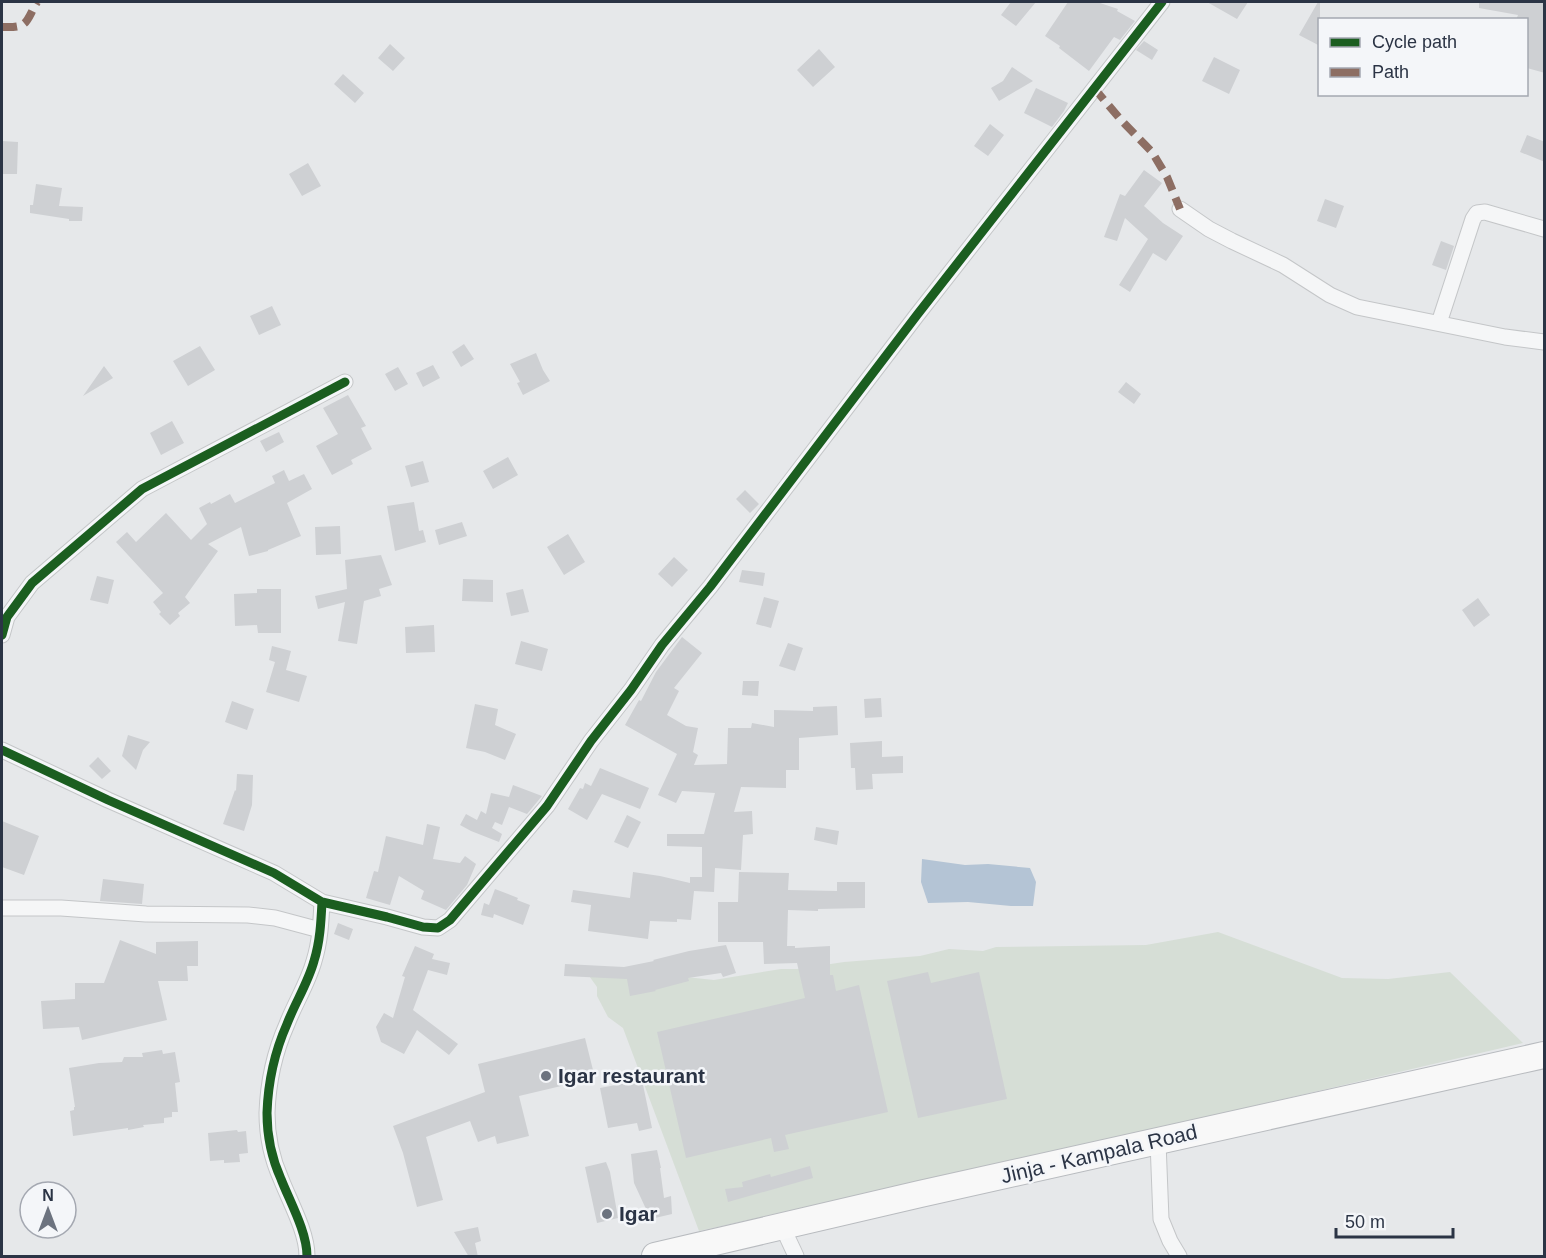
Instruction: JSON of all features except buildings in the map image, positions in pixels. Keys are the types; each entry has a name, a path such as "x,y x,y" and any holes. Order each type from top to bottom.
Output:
{"highway":[{"name":"Jinja - Kampala Road","path":"655,1257 782,1226 1545,1054"}],"street":[{"path":"2,750 108,800 274,873 322,902 387,916 423,927 438,928 450,920 547,806 591,741 631,690 662,645 710,587 916,315 1162,2"},
{"path":"1180,209 1209,229 1283,265 1330,295 1357,307 1505,337 1545,342"},
{"path":"1439,323 1473,219 1477,213 1485,212 1545,230"},
{"path":"2,635 7,617 32,583 142,489 345,382"},
{"path":"307,1257 299,1221 274,1159 268,1133 267,1112 275,1060 319,943 322,902"},
{"path":"2,908 61,908 146,914 248,915 275,918 320,930"},
{"path":"1158,1142 1161,1219 1179,1257"},
{"path":"782,1226 796,1257"}],"shaded area":[{"path":"1218,932 1342,978 1388,979 1450,972 1523,1043 699,1231 623,1028 608,1017 597,996 597,987 582,966 714,980 781,969 920,956 949,949 983,951 996,947 1146,945"}],"water":[{"path":"922,859 965,865 988,864 1030,868 1036,882 1033,906 968,902 928,903 921,882"}],"marked path":[{"path":"2,27 25,23 37,2"},
{"path":"1094,88 1152,152 1167,177 1180,209"}],"cycle path":[{"path":"322,902 423,927 438,928 450,920 547,806 591,741 631,690 662,645 710,587 917,315 1162,2"},
{"path":"2,635 7,617 32,583 142,489 345,382"},
{"path":"2,750 108,800 274,873 322,902 316,954 279,1045 271,1079 267,1113 273,1155 301,1227 307,1256"}],"place":[{"name":"Igar restaurant","path":"546,1076"},
{"name":"Igar","path":"607,1214"}]}
